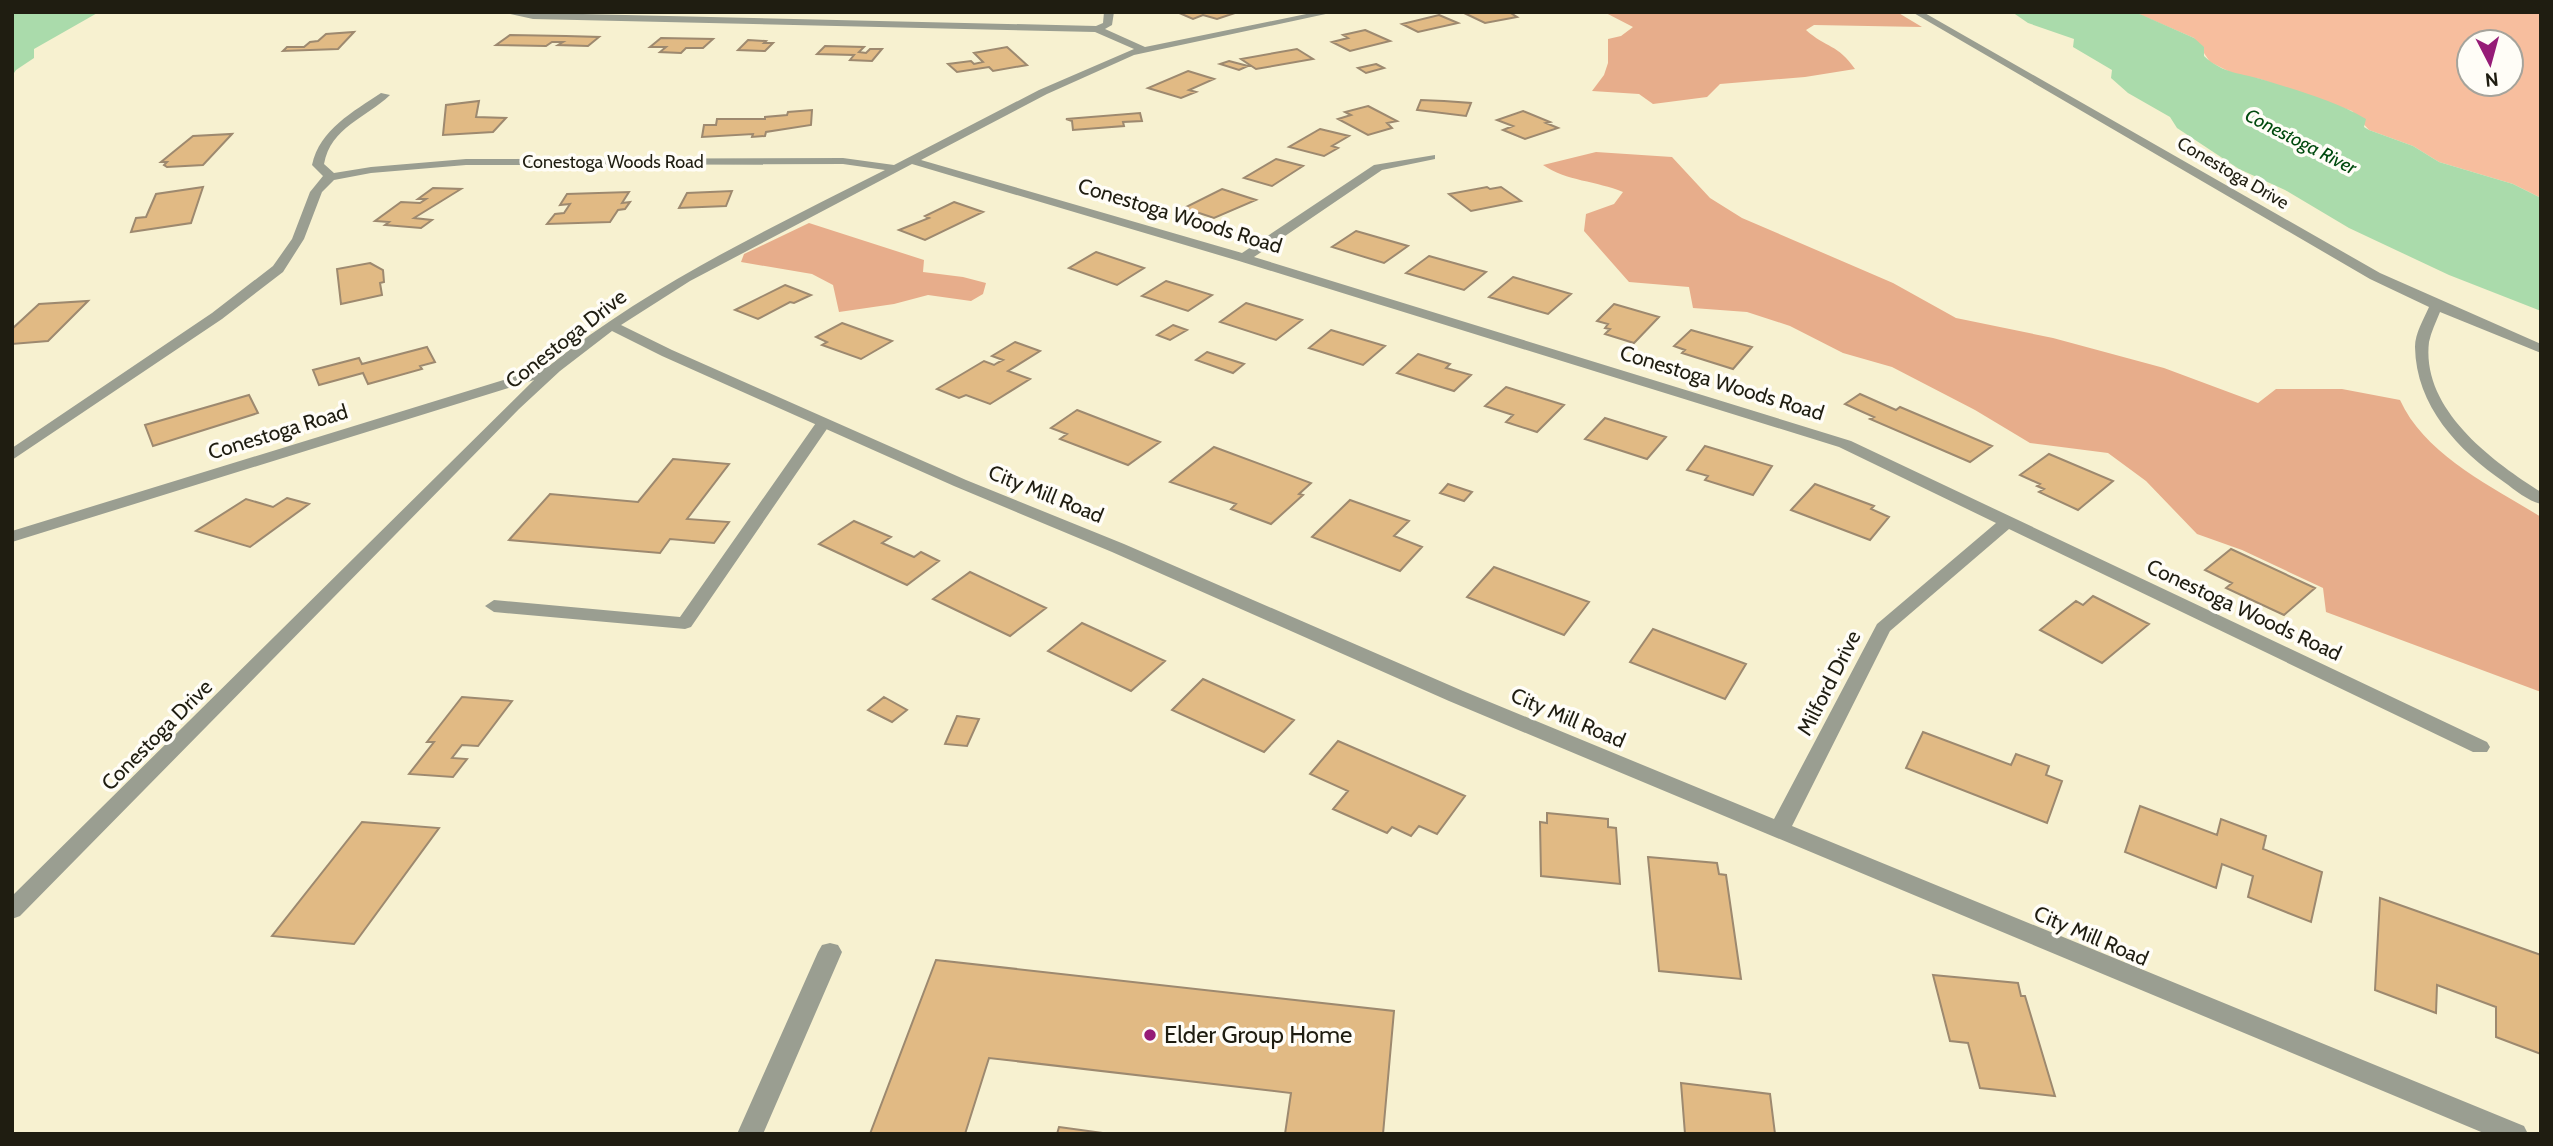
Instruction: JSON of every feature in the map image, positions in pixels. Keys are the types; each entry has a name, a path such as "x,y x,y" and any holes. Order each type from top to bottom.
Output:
{"street":[{"path":"505,12 533,16 1097,29 1107,25 1109,12"},
{"name":"Conestoga Drive","path":"12,910 514,406 555,368 611,325 728,254 1043,92 1110,61 1143,50 1331,12"},
{"name":"Conestoga Drive","path":"1916,12 2363,269 2436,306 2541,349"},
{"path":"1097,29 1143,50"},
{"path":"12,455 218,316 278,269 298,239 316,192 331,177 318,165 319,155 326,142 348,121 385,95"},
{"path":"1244,258 1378,167 1431,157"},
{"name":"Conestoga Woods Road","path":"913,161 1244,258 1845,444 2480,747"},
{"name":"Conestoga Woods Road","path":"331,177 406,166 466,162 851,162 896,169"},
{"path":"2436,306 2422,344 2428,382 2437,407 2451,428 2480,457 2541,499"},
{"name":"City Mill Road","path":"611,325 823,423 1456,696 2515,1134"},
{"name":"Conestoga Road","path":"12,537 555,368"},
{"path":"494,606 685,623 823,423"},
{"name":"Milford Drive","path":"1779,830 1883,628 2007,522"},
{"path":"750,1134 830,952"}],"shaded area":[{"path":"1604,12 1897,12 1922,27 1814,25 1806,30 1837,50 1855,69 1805,77 1720,84 1707,97 1653,104 1639,94 1592,91 1604,75 1608,63 1608,39 1621,36 1633,27"},
{"path":"2134,12 2541,12 2541,198 2513,184 2439,162 2413,146 2369,130 2352,111 2260,79 2236,75 2210,62 2194,38"},
{"path":"1596,152 1672,157 1710,198 1742,218 1893,283 1956,318 2053,338 2164,368 2258,403 2276,389 2342,389 2400,400 2411,420 2442,453 2481,481 2541,517 2541,692 2326,612 2323,588 2242,550 2197,534 2146,481 2108,453 2030,443 1975,410 1892,367 1843,353 1790,326 1747,312 1693,308 1689,287 1629,282 1584,231 1586,214 1614,204 1623,192 1572,178 1543,165"},
{"path":"809,223 924,260 923,272 986,283 983,294 971,301 928,295 894,304 839,312 833,285 812,274 741,262 744,254"}],"water":[{"path":"12,12 99,12 34,49 34,58 16,70 12,76"},
{"name":"Conestoga River","path":"2012,12 2134,12 2194,38 2204,47 2204,56 2218,66 2329,102 2366,119 2364,127 2369,130 2413,146 2439,162 2513,184 2541,198 2541,311 2449,275 2349,228 2285,190 2239,169 2177,128 2170,117 2128,93 2111,78 2112,70 2073,47 2074,39 2028,23"}],"building":[{"path":"1177,12 1232,14 1217,19 1203,15 1193,19"},
{"path":"1462,12 1509,12 1517,17 1485,23"},
{"path":"1439,15 1458,23 1418,32 1402,24"},
{"path":"1365,30 1390,41 1350,51 1332,42 1348,38 1343,35"},
{"path":"354,32 338,49 283,51 287,47 304,47 326,34"},
{"path":"510,35 599,37 588,46 558,45 563,42 552,42 546,46 496,45"},
{"path":"661,38 713,39 703,48 686,48 681,53 660,52 666,47 650,47"},
{"path":"748,40 773,43 765,51 738,50"},
{"path":"825,46 864,47 859,52 866,53 870,49 882,49 872,61 850,60 854,55 817,54"},
{"path":"1007,47 1027,65 993,71 989,67 957,72 948,64 983,62 974,53"},
{"path":"1297,49 1313,59 1256,69 1241,59"},
{"path":"1229,61 1248,66 1239,70 1220,64"},
{"path":"1376,64 1384,68 1366,73 1358,68"},
{"path":"1188,71 1214,79 1189,90 1196,92 1181,98 1148,88"},
{"path":"1421,100 1471,103 1466,116 1417,110"},
{"path":"479,101 476,117 506,118 493,132 443,135 446,105"},
{"path":"1368,106 1397,121 1387,123 1392,128 1368,135 1338,119 1351,115 1345,112"},
{"path":"812,110 811,125 766,132 765,136 752,137 753,134 702,137 704,125 716,125 717,119 765,119 787,115 788,112"},
{"path":"1523,111 1558,128 1525,139 1503,130 1513,126 1497,120"},
{"path":"1140,113 1142,121 1123,122 1124,126 1073,130 1072,121 1066,119"},
{"path":"1320,129 1349,136 1332,146 1338,148 1324,156 1289,147"},
{"path":"232,134 203,165 167,167 164,165 167,162 161,162 193,136"},
{"path":"1276,159 1303,166 1272,186 1244,178"},
{"path":"203,187 191,223 131,232 136,218 146,217 156,194"},
{"path":"1501,187 1521,201 1471,211 1449,194"},
{"path":"433,188 461,189 414,218 432,220 421,228 385,225 389,222 375,221 401,202 420,203 426,199 418,199"},
{"path":"1222,189 1256,200 1214,218 1184,208"},
{"path":"732,191 726,206 679,208 687,193"},
{"path":"629,192 622,203 630,202 625,209 618,210 610,222 547,224 555,214 564,213 570,204 560,205 567,194"},
{"path":"954,202 983,212 925,240 899,230 929,218 925,216"},
{"path":"1356,231 1408,246 1384,263 1332,247"},
{"path":"1096,252 1144,268 1117,285 1069,268"},
{"path":"1429,256 1486,272 1464,290 1406,273"},
{"path":"370,263 383,270 384,282 380,283 382,295 341,304 337,269"},
{"path":"1513,277 1571,294 1548,314 1489,297"},
{"path":"1166,281 1212,295 1188,311 1142,296"},
{"path":"785,285 811,295 794,303 790,302 758,319 735,310"},
{"path":"88,301 48,341 12,344 12,329 39,304"},
{"path":"1246,303 1302,320 1276,340 1220,322"},
{"path":"1614,304 1659,317 1634,343 1605,334 1610,329 1605,328 1608,324 1597,321"},
{"path":"842,323 892,341 861,359 822,345 827,342 816,337"},
{"path":"1173,325 1187,330 1170,340 1157,335"},
{"path":"1331,330 1385,346 1363,365 1309,348"},
{"path":"1691,330 1752,347 1733,369 1682,353 1685,350 1674,346"},
{"path":"1015,342 1040,351 1008,371 1030,379 990,404 966,395 959,398 937,389 984,361 994,365 1003,360 992,356"},
{"path":"427,347 435,362 420,366 422,369 368,384 363,373 319,385 313,370 359,358 362,364"},
{"path":"1207,352 1244,364 1233,373 1196,360"},
{"path":"1418,354 1450,364 1446,368 1471,375 1454,391 1397,373"},
{"path":"1506,387 1564,405 1537,432 1506,422 1513,415 1485,406"},
{"path":"1860,394 1896,410 1900,407 1992,446 1970,462 1870,419 1874,417 1845,404"},
{"path":"249,395 258,413 153,446 145,425"},
{"path":"1077,410 1160,442 1128,465 1060,439 1067,434 1051,428"},
{"path":"1605,418 1666,437 1647,459 1585,439"},
{"path":"1705,446 1772,466 1753,495 1705,480 1708,476 1687,470"},
{"path":"1214,447 1311,483 1299,494 1303,495 1271,524 1231,509 1236,504 1170,482"},
{"path":"2049,454 2113,481 2078,510 2039,492 2044,489 2037,486 2040,484 2020,475"},
{"path":"673,459 729,464 687,519 729,522 714,543 670,539 660,553 509,540 550,494 638,502"},
{"path":"1448,484 1472,492 1464,501 1440,493"},
{"path":"1815,484 1874,506 1871,509 1889,517 1870,540 1791,510"},
{"path":"287,498 309,504 250,547 196,531 246,499 273,507"},
{"path":"1350,500 1409,521 1394,536 1422,547 1400,571 1312,537"},
{"path":"854,521 891,537 882,543 914,557 921,552 939,561 907,585 819,544"},
{"path":"2231,549 2315,588 2284,615 2226,588 2232,583 2205,570"},
{"path":"1494,567 1589,602 1564,635 1467,597"},
{"path":"970,572 1046,608 1010,636 933,599"},
{"path":"2093,596 2149,624 2102,663 2040,630 2076,601 2083,605"},
{"path":"1082,623 1165,661 1131,691 1048,651"},
{"path":"1653,629 1746,664 1725,699 1630,662"},
{"path":"1203,679 1294,720 1264,752 1172,710"},
{"path":"462,697 512,701 478,746 462,745 452,758 467,759 453,777 409,774 434,742 427,742"},
{"path":"884,697 907,710 892,722 868,710"},
{"path":"957,716 979,719 967,746 945,744"},
{"path":"1923,732 2011,765 2016,754 2049,766 2046,775 2062,781 2047,823 1906,768"},
{"path":"1338,741 1465,796 1437,834 1419,826 1411,836 1392,827 1387,833 1333,809 1348,791 1310,774"},
{"path":"2140,806 2217,835 2221,819 2266,836 2263,849 2322,872 2311,922 2248,897 2253,876 2222,864 2216,888 2125,852"},
{"path":"1547,813 1608,819 1608,827 1616,828 1620,884 1541,876 1540,822 1547,823"},
{"path":"362,822 439,828 354,944 272,936"},
{"path":"1648,857 1717,863 1719,874 1726,875 1741,979 1659,971"},
{"path":"2380,898 2541,955 2541,1054 2496,1037 2496,1007 2437,985 2436,1013 2375,990"},
{"name":"Elder Group Home","path":"936,960 1394,1011 1383,1134 1285,1134 1291,1093 989,1058 965,1134 870,1134"},
{"path":"1933,975 2018,983 2021,996 2025,996 2055,1096 1980,1088 1968,1043 1950,1041"},
{"path":"1681,1083 1770,1094 1775,1134 1685,1134"},
{"path":"1059,1127 1110,1134 1057,1134"}],"place":[{"name":"Elder Group Home","path":"1150,1035"}]}
